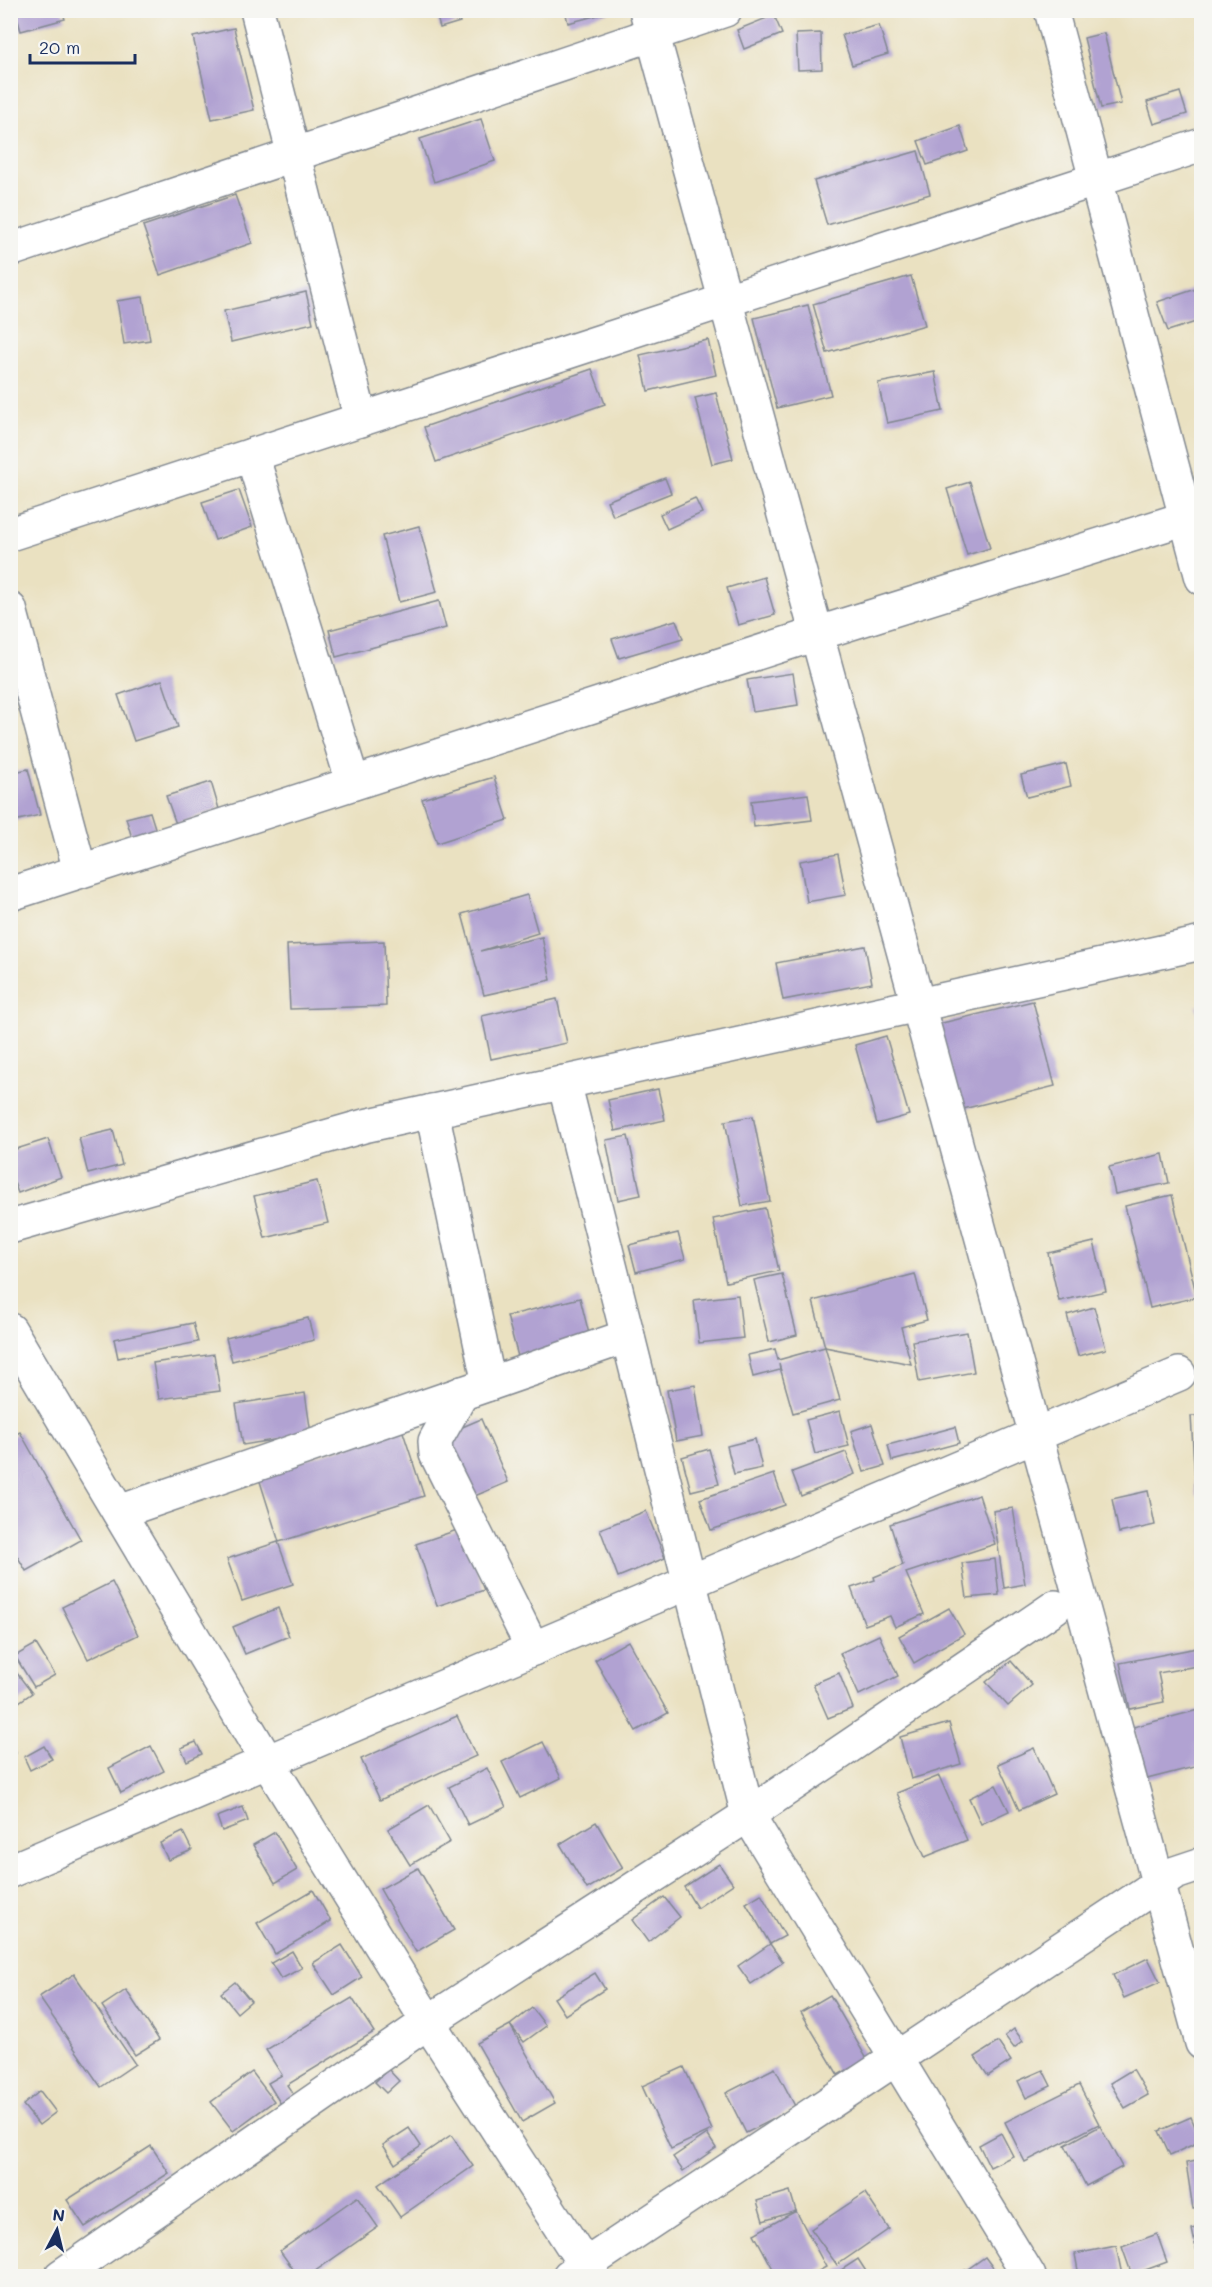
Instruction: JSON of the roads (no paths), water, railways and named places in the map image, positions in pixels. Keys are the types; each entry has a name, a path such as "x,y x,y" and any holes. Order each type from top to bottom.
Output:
{"street":[{"path":"257,10 361,420"},
{"path":"10,250 294,155 649,23 725,10"},
{"path":"1051,10 1095,179 1194,515 1202,578"},
{"path":"649,23 1202,2043"},
{"path":"10,534 1202,144"},
{"path":"252,455 353,783"},
{"path":"10,894 816,634 1194,515"},
{"path":"10,609 80,871"},
{"path":"10,1227 364,1126 1202,942"},
{"path":"564,1082 748,1815 1029,2277"},
{"path":"432,1111 476,1389 435,1440 436,1454 533,1648"},
{"path":"10,1330 267,1761 582,2273 896,2058 1175,1873 1202,1864"},
{"path":"119,1512 628,1336"},
{"path":"10,1871 1179,1374"},
{"path":"61,2277 428,2022 748,1815 1055,1607"}]}
